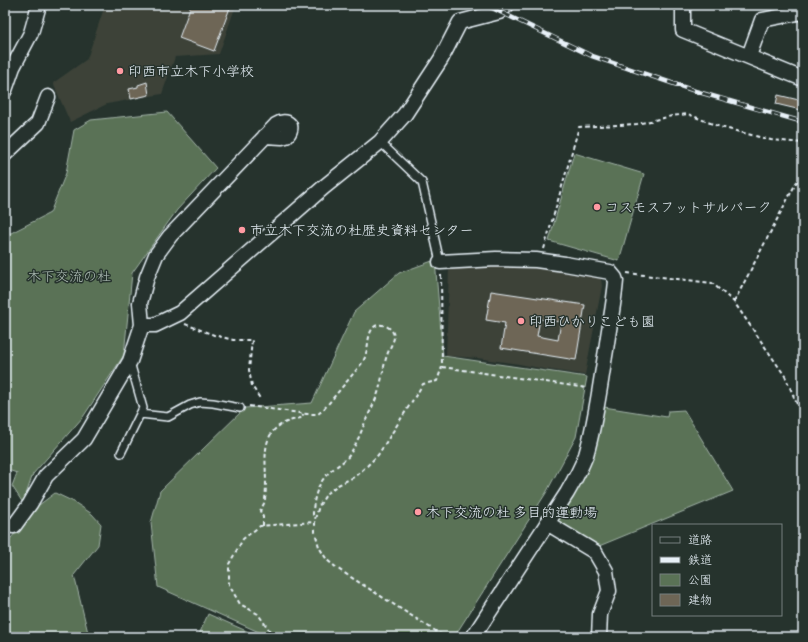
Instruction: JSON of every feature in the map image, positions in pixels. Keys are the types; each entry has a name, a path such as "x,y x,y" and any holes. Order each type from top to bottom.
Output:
{"street":[{"path":"5,90 13,67 30,33 38,5"},
{"path":"142,325 155,325 180,313 324,187 380,142 405,114 442,59 460,22 499,12 507,5"},
{"path":"683,5 683,30 803,79"},
{"path":"749,56 762,20 803,12"},
{"path":"5,154 38,123 48,97"},
{"path":"5,525 14,526 30,504 46,476 84,439 130,361 142,325 140,303 147,277 156,255 170,236 265,136"},
{"path":"440,262 536,260 610,272 615,278 591,437 578,474 548,523 473,637"},
{"path":"548,523 595,552 606,571 609,591 600,614 599,637"}],"lane":[{"path":"380,142 422,182 440,262"},
{"path":"121,453 143,408 130,361"},
{"path":"140,414 168,417 190,405 200,402 240,408"}],"path":[{"path":"543,251 579,127 637,124 688,114 720,127 772,140 803,143"},
{"path":"734,302 796,184 803,175"},
{"path":"440,262 442,367 437,381 423,384 378,455 354,477 338,485 327,493 319,506 315,520 315,532 319,547 327,560 338,569 445,637"},
{"path":"613,274 629,273 712,283 734,302 785,376 803,418"},
{"path":"172,317 214,335 233,340 252,340 249,370 252,386 260,400"},
{"path":"240,408 249,406 304,414 318,414 324,409 362,362 366,354 371,332 374,327 385,325 393,332 394,338 387,353 378,393 355,445 344,462 332,470 323,479 316,491 312,516 315,520"},
{"path":"442,367 599,390"},
{"path":"263,526 263,517 260,511 265,501 266,449 268,438 272,431 278,426 286,422 302,418 304,414"},
{"path":"274,637 258,614 240,604 229,586 229,564 243,539 260,526 315,520"}],"shaded area":[{"name":"印西市立木下小学校","path":"105,5 236,5 219,54 175,57 162,94 107,104 70,122 53,83 87,59"},
{"name":"印西ひかりこども園","path":"493,265 550,266 599,276 602,286 585,375 477,358 446,356 449,269"}],"green space":[{"name":"木下交流の杜","path":"167,112 216,168 177,210 132,273 124,355 83,417 33,474 23,503 12,486 17,473 5,469 5,233 11,233 50,213 66,173 74,130 91,120"},
{"name":"コスモスフットサルパーク","path":"574,153 644,174 619,261 549,241"},
{"path":"435,260 443,356 587,377 576,437 546,493 454,637 308,637 308,633 270,637 158,587 151,523 160,491 245,408 312,403 354,312 399,273"},
{"path":"604,407 667,417 668,411 684,410 733,491 599,546 591,547 556,520"},
{"path":"55,493 74,502 92,514 101,524 98,545 74,575 89,637 5,637 5,539 11,538 39,505"},
{"path":"208,614 260,637 198,637"}],"building":[{"path":"191,5 231,5 214,51 179,38"},
{"path":"147,82 149,95 131,99 129,89 138,87 138,85"},
{"path":"778,95 803,101 801,110 776,104"},
{"path":"491,291 585,305 576,360 501,348 505,323 486,320","holes":["540,319 561,322 558,340 537,336"]}],"railway":[{"path":"486,5 592,56 695,91 803,122"}],"place":[{"name":"印西市立木下小学校","path":"120,71"},
{"name":"コスモスフットサルパーク","path":"597,207"},
{"name":"市立木下交流の杜歴史資料センター","path":"242,230"},
{"name":"印西ひかりこども園","path":"521,321"},
{"name":"木下交流の杜 多目的運動場","path":"418,512"}]}
